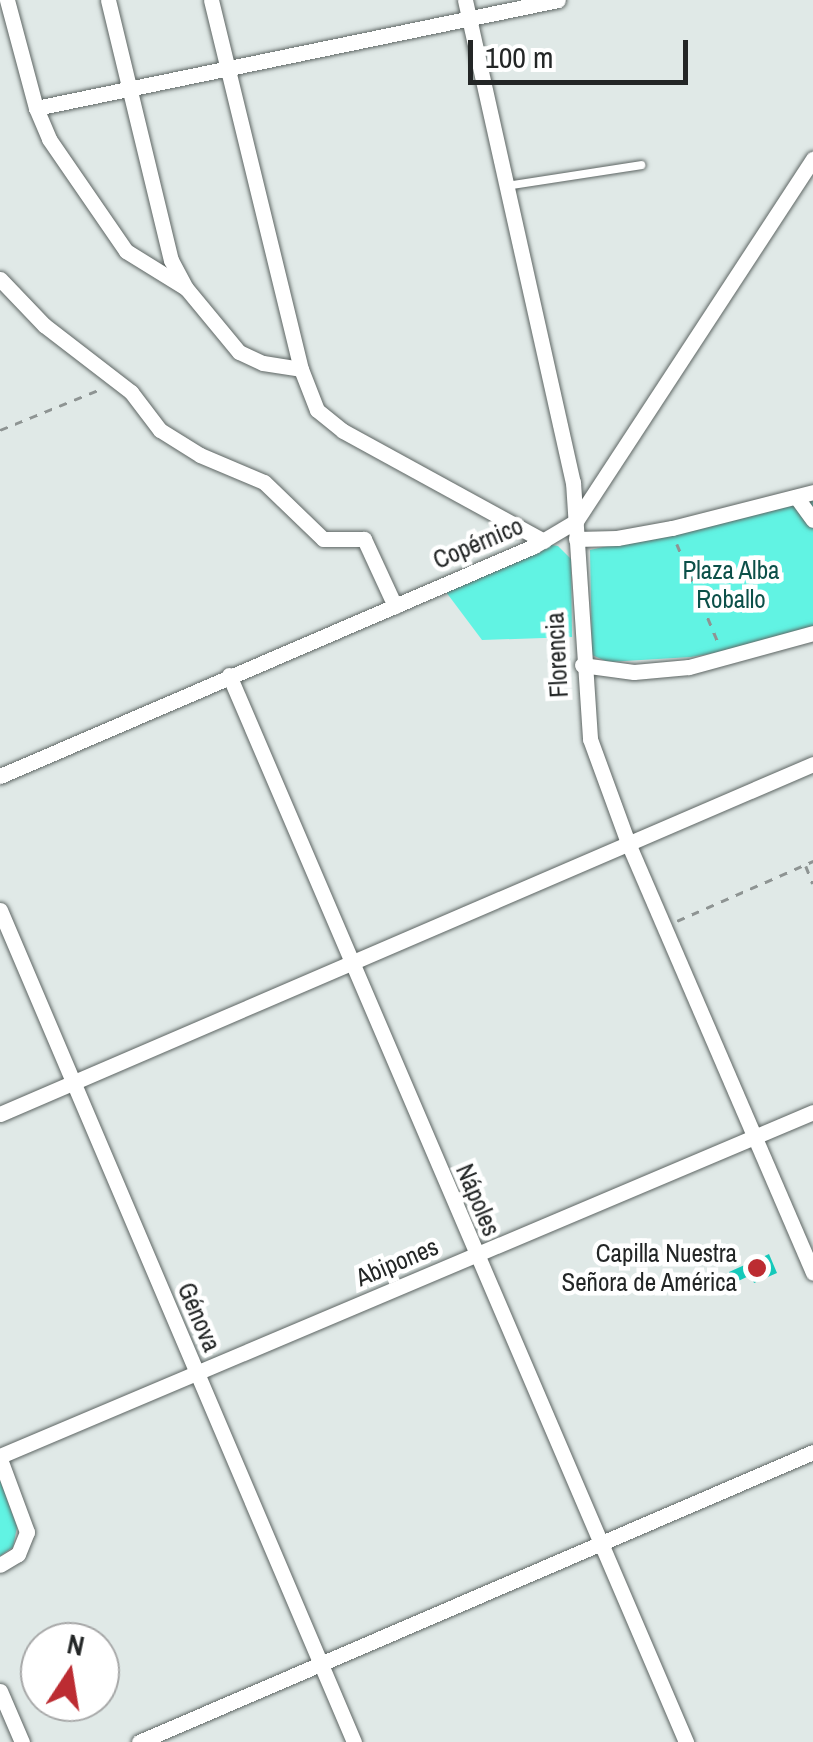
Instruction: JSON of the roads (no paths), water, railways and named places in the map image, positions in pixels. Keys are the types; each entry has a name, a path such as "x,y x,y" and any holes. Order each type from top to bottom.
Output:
{"street":[{"path":"7,0 36,108 50,138 126,251 186,288"},
{"path":"108,0 171,260 186,288 239,352 263,363 301,369"},
{"path":"211,0 311,400 328,422 544,541"},
{"name":"Florencia","path":"465,0 572,482 590,739 628,842 813,1273"},
{"path":"36,108 558,0"},
{"name":"Copérnico","path":"0,776 544,541 576,521 813,159"},
{"path":"0,279 44,325 136,398 160,430 200,455 264,482 322,539 364,540 395,606"},
{"path":"576,538 617,538 672,528 813,492"},
{"path":"796,498 813,520"},
{"path":"582,665 634,672 726,660 813,633"},
{"name":"Nápoles","path":"229,674 474,1256 686,1742"},
{"path":"0,1114 813,764"},
{"name":"Génova","path":"0,910 354,1742"},
{"name":"Abipones","path":"0,1458 813,1112"},
{"path":"138,1742 813,1452"},
{"path":"0,1458 26,1520 24,1544 0,1565"},
{"path":"0,1691 22,1742"}],"lane":[{"path":"506,186 641,165"}],"place":[{"name":"Capilla Nuestra Señora de América","path":"757,1268"}],"park label":[{"name":"Plaza Alba Roballo","path":"731,586"}]}
